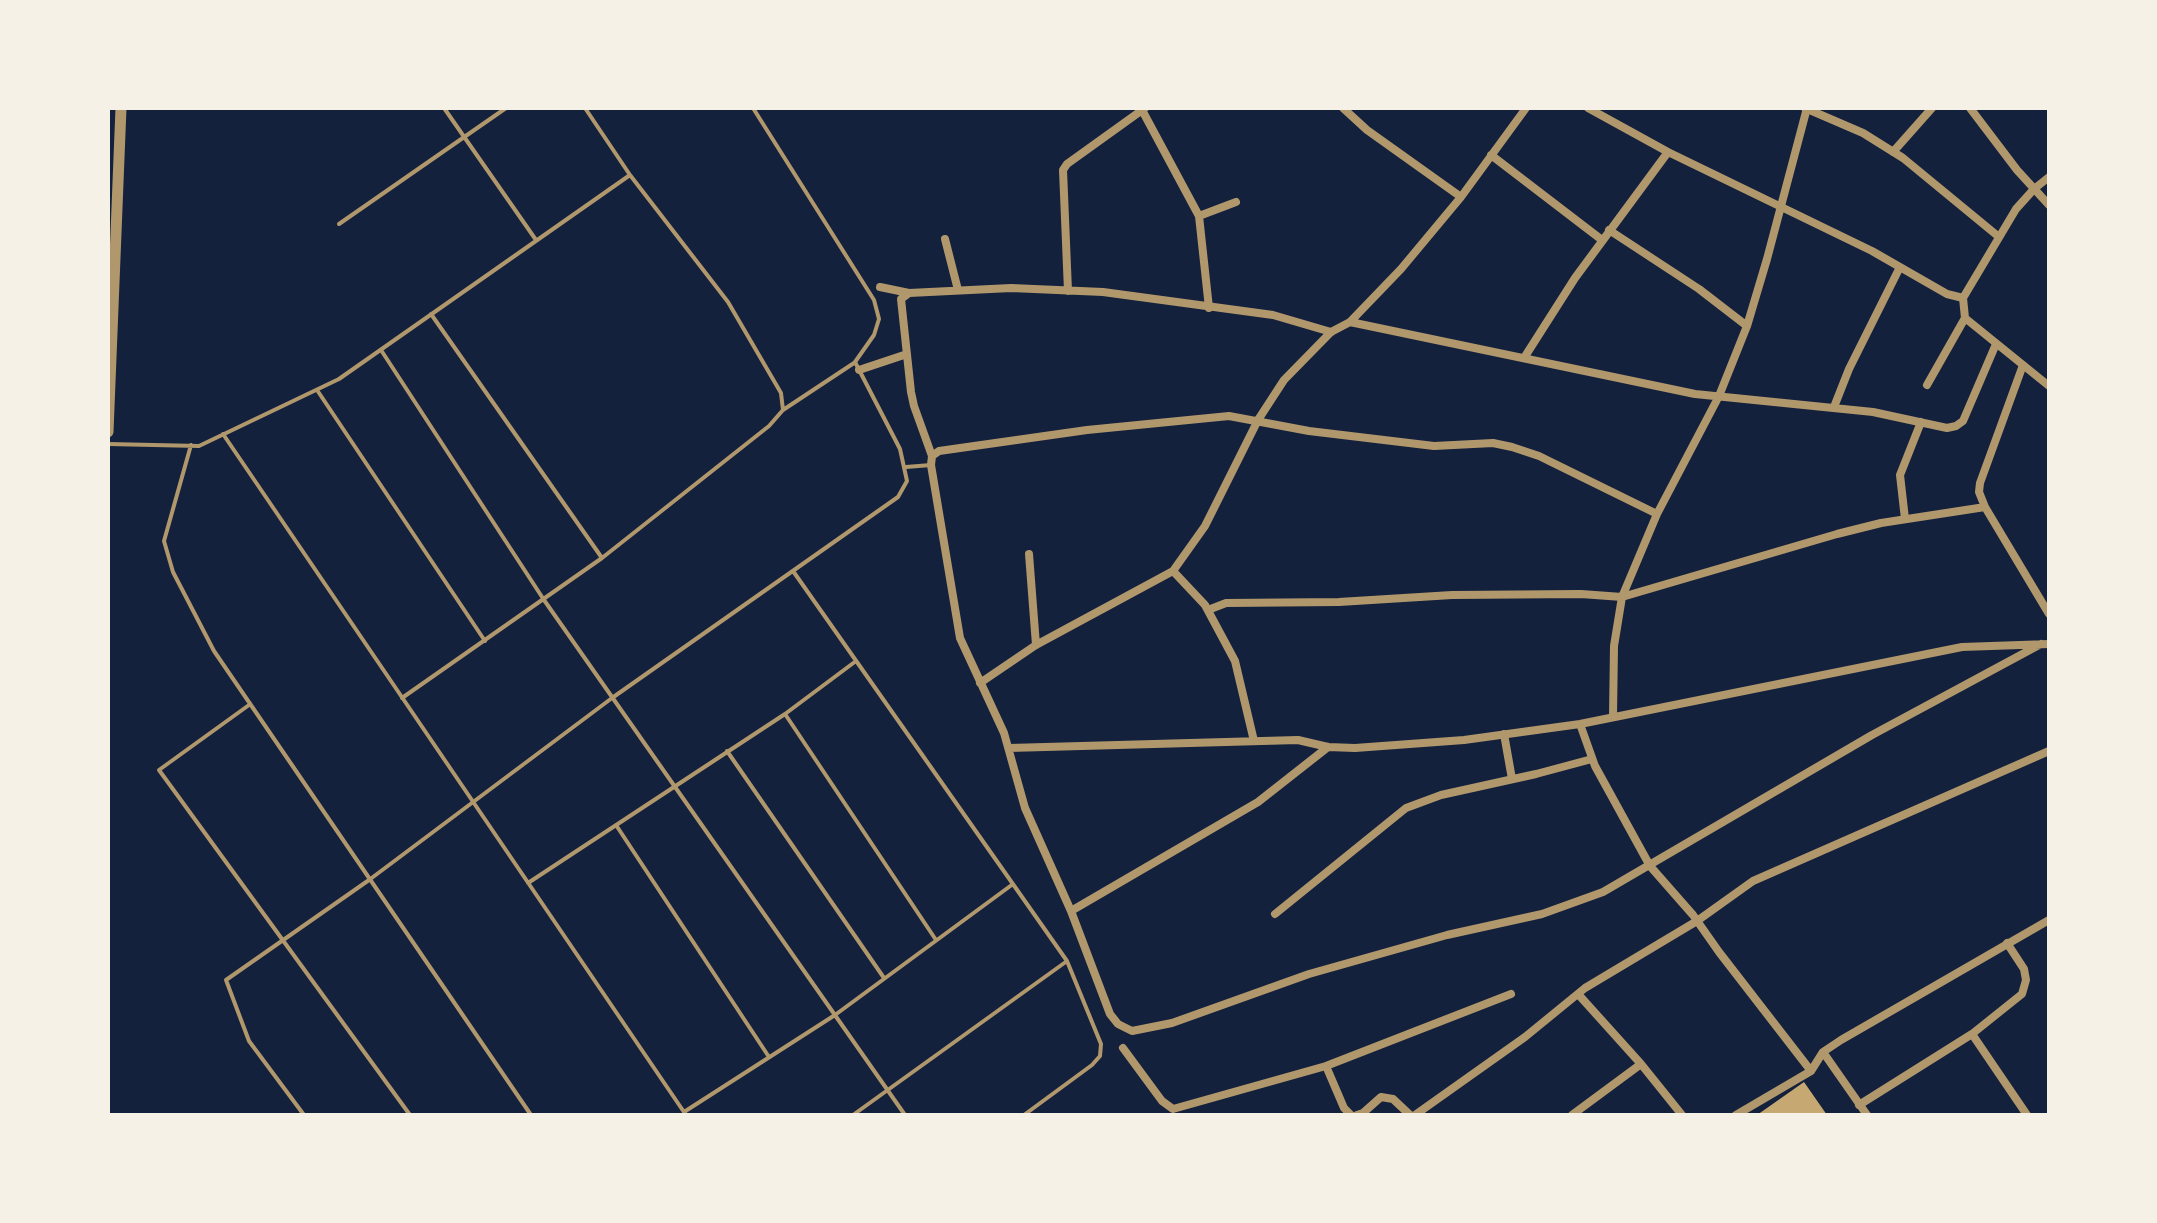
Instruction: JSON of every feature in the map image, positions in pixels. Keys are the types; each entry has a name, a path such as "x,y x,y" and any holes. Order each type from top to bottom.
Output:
{"street":[{"path":"108,432 121,108"},
{"path":"1343,108 1367,130 1461,197"},
{"path":"980,683 1036,645 1173,571 1205,526 1258,420 1284,380 1331,332 1350,322 1401,269 1461,197 1526,108"},
{"path":"1588,108 1947,294 1963,298"},
{"path":"1613,716 1614,646 1622,597 1657,514 1719,396 1747,326 1806,108 1863,133 1893,152 1999,237"},
{"path":"1893,152 1932,108"},
{"path":"1970,108 2049,205"},
{"path":"1068,291 1063,170 1144,109 1199,216 1209,308"},
{"path":"1524,358 1602,240 1668,152"},
{"path":"1491,155 1602,240"},
{"path":"1927,385 1965,318 1963,298 2016,209 2049,177"},
{"path":"1199,216 1236,202"},
{"path":"1609,230 1699,289 1747,326"},
{"path":"945,239 958,290"},
{"path":"1834,407 1849,369 1900,267"},
{"path":"880,287 909,293 1011,288 1103,292 1273,315 1331,332"},
{"path":"909,293 901,299 914,406 932,461 960,638 1009,748 1025,808 1071,911 1110,1014 1118,1024 1132,1031 1172,1023 1309,974 1447,935 1542,914 1603,892 1872,735 2045,644"},
{"path":"1965,318 2049,386"},
{"path":"1350,322 1719,396 1834,407 1947,428 1963,421 1996,344"},
{"path":"857,366 907,354"},
{"path":"2023,365 1979,492 2049,614"},
{"path":"932,461 939,451 1087,430 1229,416 1309,431 1434,446 1493,443 1512,447 1539,456 1657,514"},
{"path":"1905,519 1900,475 1921,422"},
{"path":"1208,610 1226,603 1339,602 1452,595 1581,594 1622,597 1837,534 1905,519 1985,507"},
{"path":"1029,554 1036,645"},
{"path":"1173,571 1208,610 1235,661 1254,741"},
{"path":"1009,748 1298,740 1328,747 1355,748 1448,741 1580,724 1962,647 2045,644"},
{"path":"1580,724 1592,759 1650,866 1697,921 1811,1071"},
{"path":"1504,734 1512,779"},
{"path":"1071,911 1258,802 1328,747"},
{"path":"1326,1066 1344,1108 1354,1115 1363,1113 1381,1097 1393,1099 1412,1115 1525,1037 1578,994 1697,921 1753,881 2049,751"},
{"path":"1275,914 1406,808 1441,795 1592,759"},
{"path":"1736,1115 1811,1071 1823,1052 2049,920"},
{"path":"1859,1105 1972,1034 2022,994 2026,980 2024,969 2007,943"},
{"path":"1123,1048 1162,1101 1175,1112 1326,1066 1511,994"},
{"path":"1578,994 1682,1115"},
{"path":"1972,1034 2027,1115"},
{"path":"1823,1052 1867,1115"},
{"path":"1572,1115 1641,1064"}],"lane":[{"path":"444,108 536,240"},
{"path":"339,224 506,108"},
{"path":"585,108 630,175 728,302 781,393 783,410"},
{"path":"402,698 602,558 769,426 783,410 857,366 879,319 874,300 753,108"},
{"path":"108,444 199,446 339,379 630,175"},
{"path":"431,314 602,558"},
{"path":"381,350 544,600 905,1115"},
{"path":"304,1115 249,1041 226,980 369,880 612,698 898,497 907,481 906,467 900,449 857,366"},
{"path":"317,390 485,641"},
{"path":"223,434 685,1113 835,1015 1013,884"},
{"path":"191,445 164,541 173,572 214,651 531,1115"},
{"path":"906,467 932,461"},
{"path":"793,571 1067,961 1101,1044 1100,1056 1024,1115"},
{"path":"528,883 785,714 856,661"},
{"path":"250,704 159,770 410,1115"},
{"path":"785,714 936,940"},
{"path":"727,751 884,978"},
{"path":"616,825 769,1057"},
{"path":"853,1115 1067,961"}],"building":[{"path":"1804,1082 1827,1115 1757,1115"}]}
